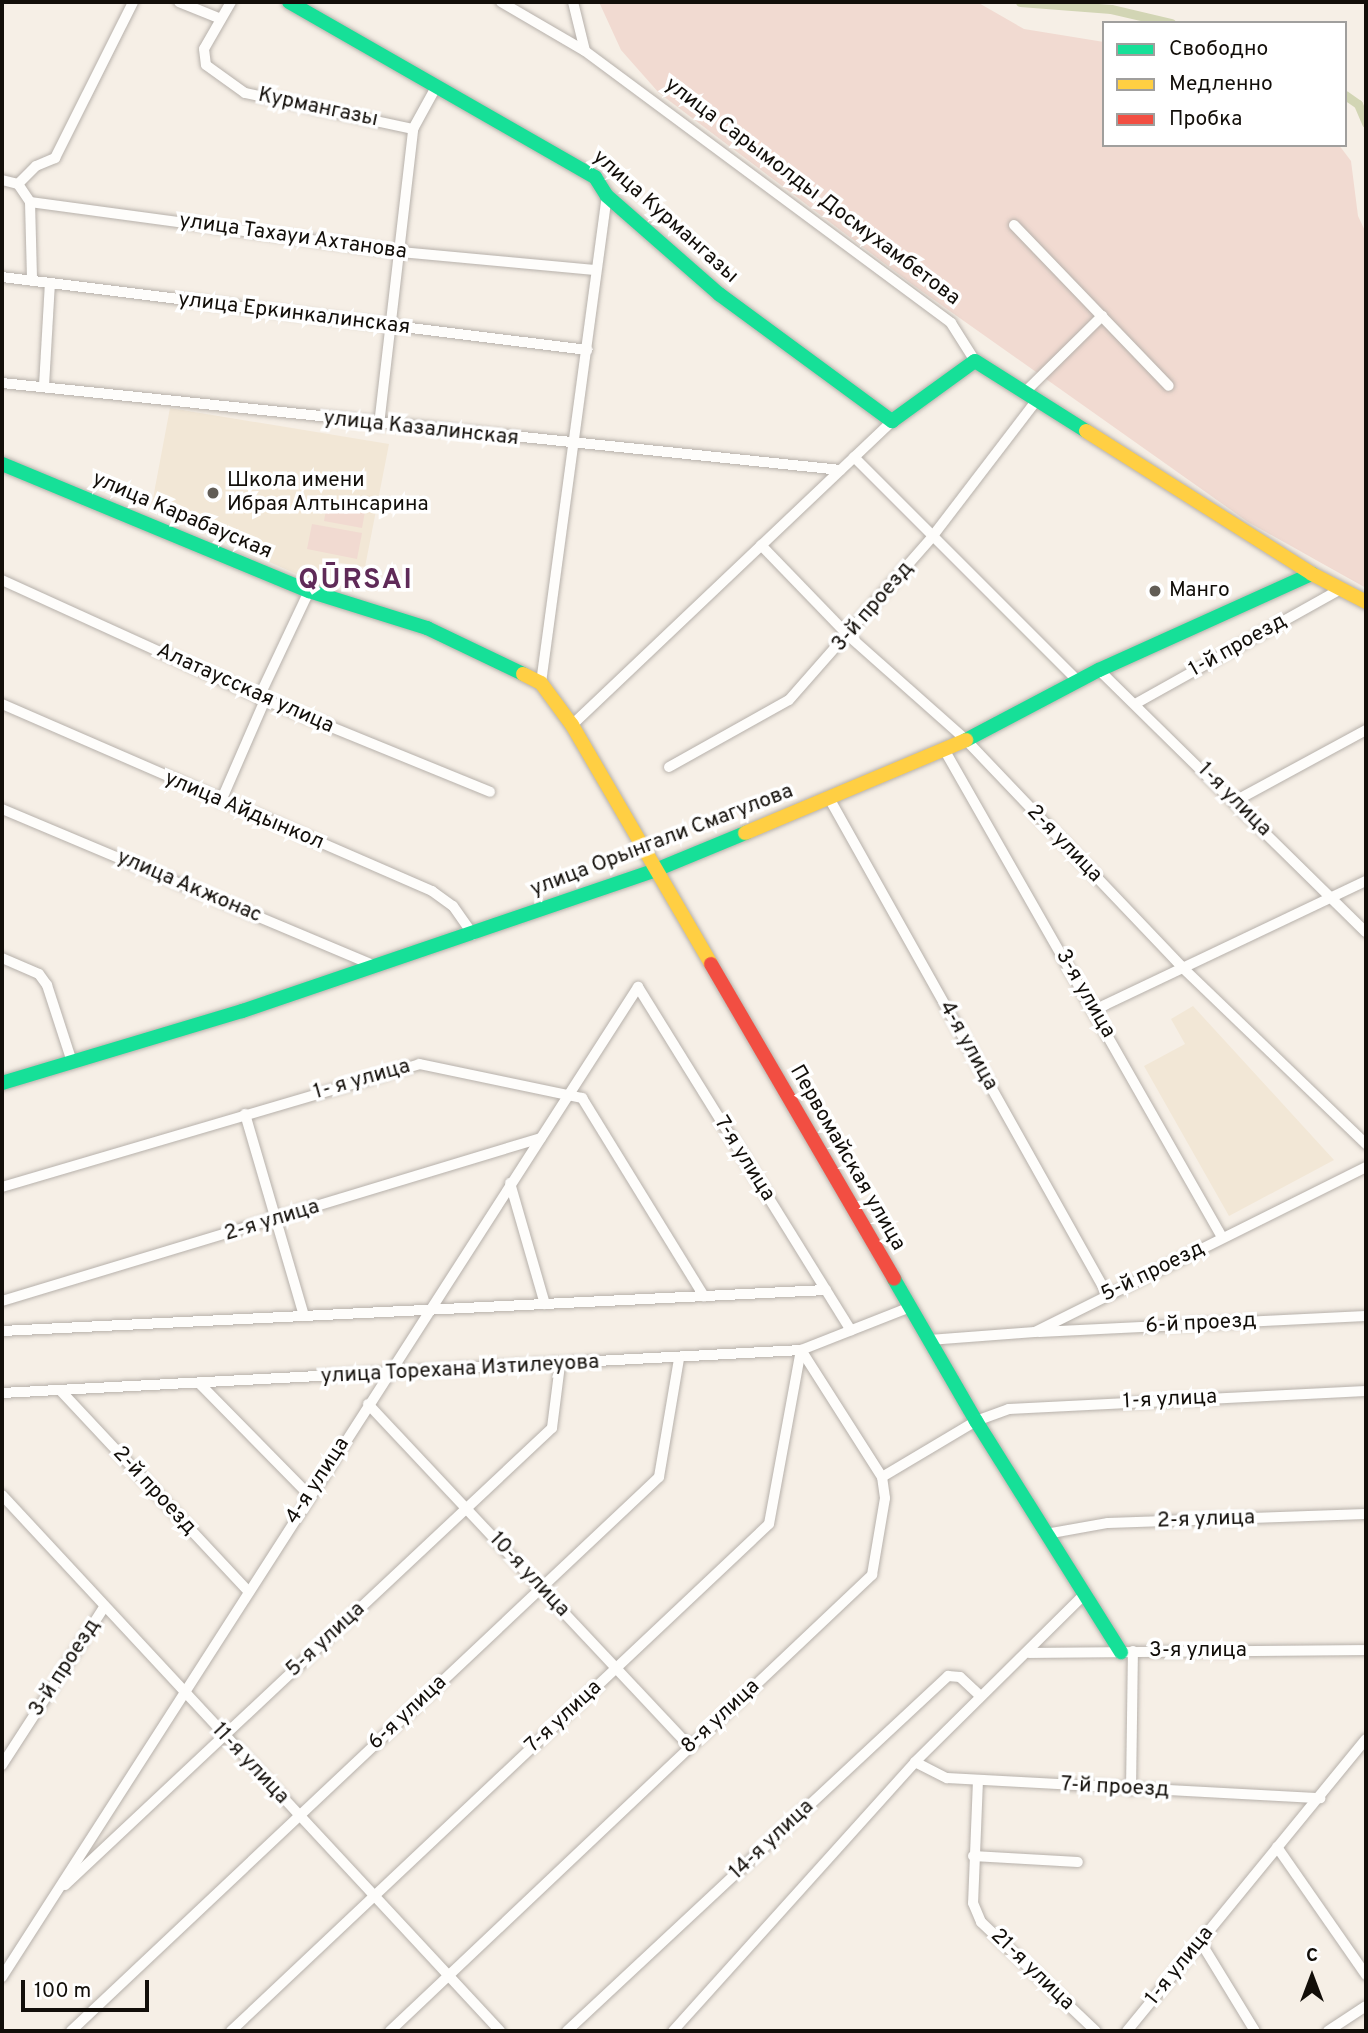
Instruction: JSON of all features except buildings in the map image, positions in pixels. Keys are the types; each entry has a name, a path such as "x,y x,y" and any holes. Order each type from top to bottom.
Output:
{"street":[{"path":"18,184 36,166 55,158 132,2"},
{"path":"179,2 221,19 231,2"},
{"name":"улица Курмангазы","path":"289,2 435,89 595,177 607,196 719,294 892,421"},
{"name":"улица Сарымолды Досмухамбетова","path":"501,2 586,51 951,323 975,361 1312,574 1366,602"},
{"path":"573,2 586,51"},
{"name":"Курмангазы","path":"221,19 204,49 206,65 245,93 413,129"},
{"path":"379,425 413,129 435,89"},
{"path":"2,180 18,184 30,202 32,281"},
{"path":"541,683 576,446 595,270 607,196"},
{"name":"улица Тахауи Ахтанова","path":"30,202 400,252 595,270"},
{"path":"1014,225 1169,386"},
{"name":"улица Еркинкалинская","path":"2,277 587,351"},
{"path":"44,386 50,283"},
{"name":"3-й проезд","path":"669,766 789,700 849,636 932,537 1030,397 1102,316"},
{"path":"572,725 892,421 975,361"},
{"name":"улица Казалинская","path":"2,383 576,446 841,470"},
{"path":"854,457 1077,681"},
{"name":"улица Карабауская","path":"2,464 309,592 427,628 541,683"},
{"name":"2-я улица","path":"761,545 849,636 966,740 1181,966 1366,1144"},
{"name":"улица Орынгали Смагулова","path":"2,1083 473,935 653,871 945,751 1099,670 1312,574"},
{"name":"Алатаусская улица","path":"2,580 262,698 490,792"},
{"name":"1-й проезд","path":"1135,704 1341,589"},
{"path":"221,801 262,698 309,592"},
{"name":"1-я улица","path":"1099,670 1237,800 1366,932"},
{"name":"Первомайская улица","path":"541,683 572,725 653,871 976,1420 1085,1594 1127,1651"},
{"name":"улица Айдынкол","path":"2,704 432,891 453,906 473,935"},
{"path":"1237,800 1366,730"},
{"name":"3-я улица","path":"945,751 1222,1237"},
{"name":"4-я улица","path":"829,798 1107,1294"},
{"name":"улица Акжонас","path":"2,809 377,966"},
{"path":"1094,1010 1181,966 1332,899 1366,881"},
{"path":"2,958 39,974 47,985 72,1062"},
{"name":"4-я улица","path":"2,1977 426,1310 638,988"},
{"name":"7-я улица","path":"638,988 851,1330"},
{"name":"1- я улица","path":"2,1187 419,1063 582,1098 704,1296"},
{"path":"244,1114 304,1316"},
{"name":"2-я улица","path":"2,1301 541,1138"},
{"name":"5-й проезд","path":"929,1340 1035,1332 1366,1167"},
{"path":"510,1184 545,1304"},
{"path":"2,1331 826,1290"},
{"name":"улица Торехана Изтилеуова","path":"2,1393 679,1359 801,1350 910,1307"},
{"name":"6-й проезд","path":"1035,1332 1366,1316"},
{"path":"801,1350 882,1477"},
{"name":"7-я улица","path":"231,2031 769,1524 801,1350"},
{"name":"6-я улица","path":"71,2031 659,1477 679,1359"},
{"name":"5-я улица","path":"53,1896 552,1428 561,1365"},
{"path":"199,1383 309,1495"},
{"name":"2-й проезд","path":"60,1390 248,1591"},
{"name":"1-я улица","path":"882,1477 976,1420 1009,1409 1366,1391"},
{"name":"10-я улица","path":"368,1404 690,1747"},
{"name":"8-я улица","path":"390,2031 872,1575 884,1498 882,1477"},
{"name":"11-я улица","path":"2,1495 500,2031"},
{"name":"2-я улица","path":"1046,1534 1108,1523 1366,1514"},
{"path":"673,2031 915,1762 979,1695 1029,1653 1085,1594"},
{"name":"3-й проезд","path":"2,1765 105,1606"},
{"name":"3-я улица","path":"1029,1653 1366,1650"},
{"path":"1127,1651 1130,1790"},
{"name":"14-я улица","path":"566,2031 948,1676 960,1676 979,1695"},
{"name":"1-я улица","path":"1127,2031 1366,1739"},
{"name":"7-й проезд","path":"915,1762 937,1776 978,1780 1320,1798"},
{"name":"21-я улица","path":"978,1780 972,1903 981,1922 1096,2031"},
{"path":"1277,1847 1366,1975"},
{"path":"973,1856 1078,1862"},
{"path":"1200,1941 1255,2031"},
{"path":"1328,2031 1366,2006"}],"shaded area":[{"path":"599,2 977,2 1024,29 1102,42 1102,147 1340,147 1351,161 1358,216 1366,233 1366,588 1248,522 913,285 659,93 621,50"},
{"path":"170,408 389,444 365,567 329,561 323,586 151,509"},
{"path":"328,500 366,506 362,528 324,521"},
{"path":"312,524 362,533 357,559 307,549"},
{"path":"1193,1006 1334,1160 1229,1216 1144,1066 1185,1044 1171,1019"}],"waterway":[{"path":"1020,2 1111,9 1162,21"},
{"path":"1347,96 1358,104 1366,123"}],"traffic: fast":[{"path":"289,2 595,177 607,196 719,294 892,421 975,361 1086,431"},
{"path":"2,464 309,591 427,628 523,674"},
{"path":"966,740 1099,670 1312,574"},
{"path":"2,1083 242,1011 653,871 745,833"},
{"path":"894,1279 976,1421 1121,1652"}],"traffic: slow":[{"path":"1086,431 1312,574 1366,602"},
{"path":"523,674 541,683 572,725 711,964"},
{"path":"745,833 966,740"}],"traffic: jam":[{"path":"711,964 894,1279"}],"place":[{"name":"Школа имени Ибрая Алтынсарина","path":"213,493"},
{"name":"Манго","path":"1155,591"}],"district":[{"name":"QŪRSAI","path":"356,581"}]}
